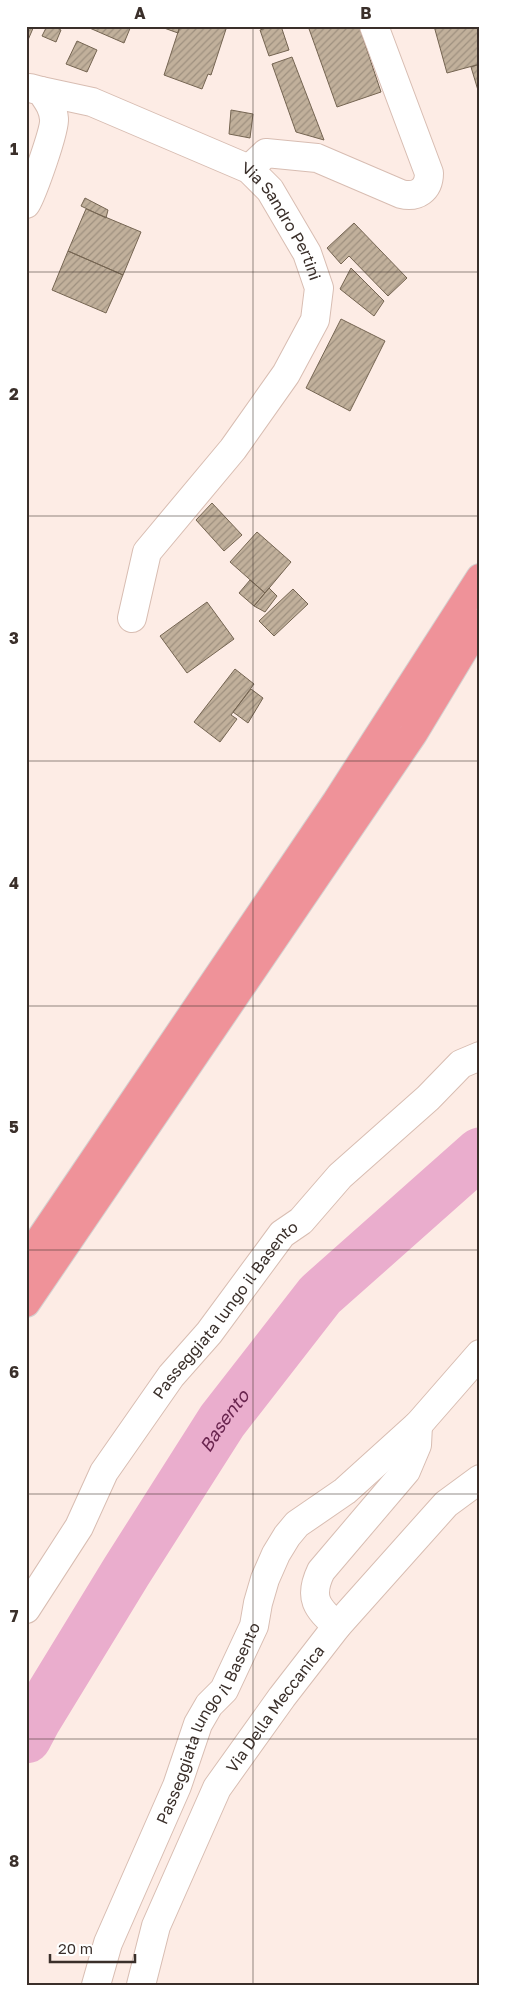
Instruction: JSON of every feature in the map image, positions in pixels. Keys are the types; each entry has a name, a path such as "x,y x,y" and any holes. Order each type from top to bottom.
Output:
{"highway":[{"path":"26,1260 336,802 480,578"},
{"path":"26,1303 413,734 480,623"}],"street":[{"path":"249,168 266,153 317,158 401,194 413,196 424,190 429,179 429,173 374,26"},
{"path":"26,204 33,193 55,121 52,107 34,88"},
{"name":"Via Sandro Pertini","path":"34,88 92,102 249,168 270,190 307,253 319,288 315,320 286,374 233,449 147,552 132,618"},
{"name":"Passeggiata lungo il Basento","path":"26,1609 79,1527 104,1472 171,1376 209,1333 282,1234 301,1221 340,1176 428,1098 461,1064 480,1056"},
{"name":"Passeggiata lungo il Basento","path":"96,1985 108,1944 177,1786 198,1724 209,1705 224,1690 254,1626 258,1603 276,1554 296,1524 346,1491 418,1425 480,1354"},
{"path":"337,1626 322,1612 315,1600 314,1585 321,1572 406,1471 417,1445 418,1425"},
{"name":"Via Della Meccanica","path":"141,1985 156,1926 217,1788 282,1697 337,1626 446,1504 480,1479"}],"building":[{"path":"26,26 34,26 28,40 26,40"},
{"path":"47,26 53,26 61,30 56,42 42,36"},
{"path":"85,26 131,26 124,43"},
{"path":"165,26 180,26 178,33 164,28"},
{"path":"180,26 227,26 211,75 208,74 202,89 164,75"},
{"path":"272,26 281,26 289,50 269,56 260,30"},
{"path":"308,26 359,26 381,92 337,107"},
{"path":"434,26 480,26 480,64 447,73"},
{"path":"77,41 97,50 87,72 66,64"},
{"path":"292,57 324,140 296,132 272,64"},
{"path":"480,64 480,97 471,67"},
{"path":"231,110 253,114 250,138 229,134"},
{"path":"85,198 108,210 106,218 81,206"},
{"path":"86,209 141,232 123,275 68,251"},
{"path":"354,223 407,278 388,296 349,256 341,264 327,248"},
{"path":"68,251 123,275 106,313 52,290"},
{"path":"351,268 384,301 374,316 340,289"},
{"path":"341,319 385,341 350,411 306,388"},
{"path":"212,503 242,535 224,551 196,520"},
{"path":"257,532 291,562 265,593 230,562"},
{"path":"250,580 265,593 254,606 239,593"},
{"path":"269,588 277,596 265,612 254,606"},
{"path":"293,589 308,604 274,636 259,621"},
{"path":"207,602 234,639 187,673 160,636"},
{"path":"235,669 254,684 231,715 237,719 220,742 194,722"},
{"path":"251,689 263,698 248,723 233,712"}],"waterway":[{"name":"Basento","path":"26,1738 126,1572 222,1421 320,1295 480,1153"}]}
